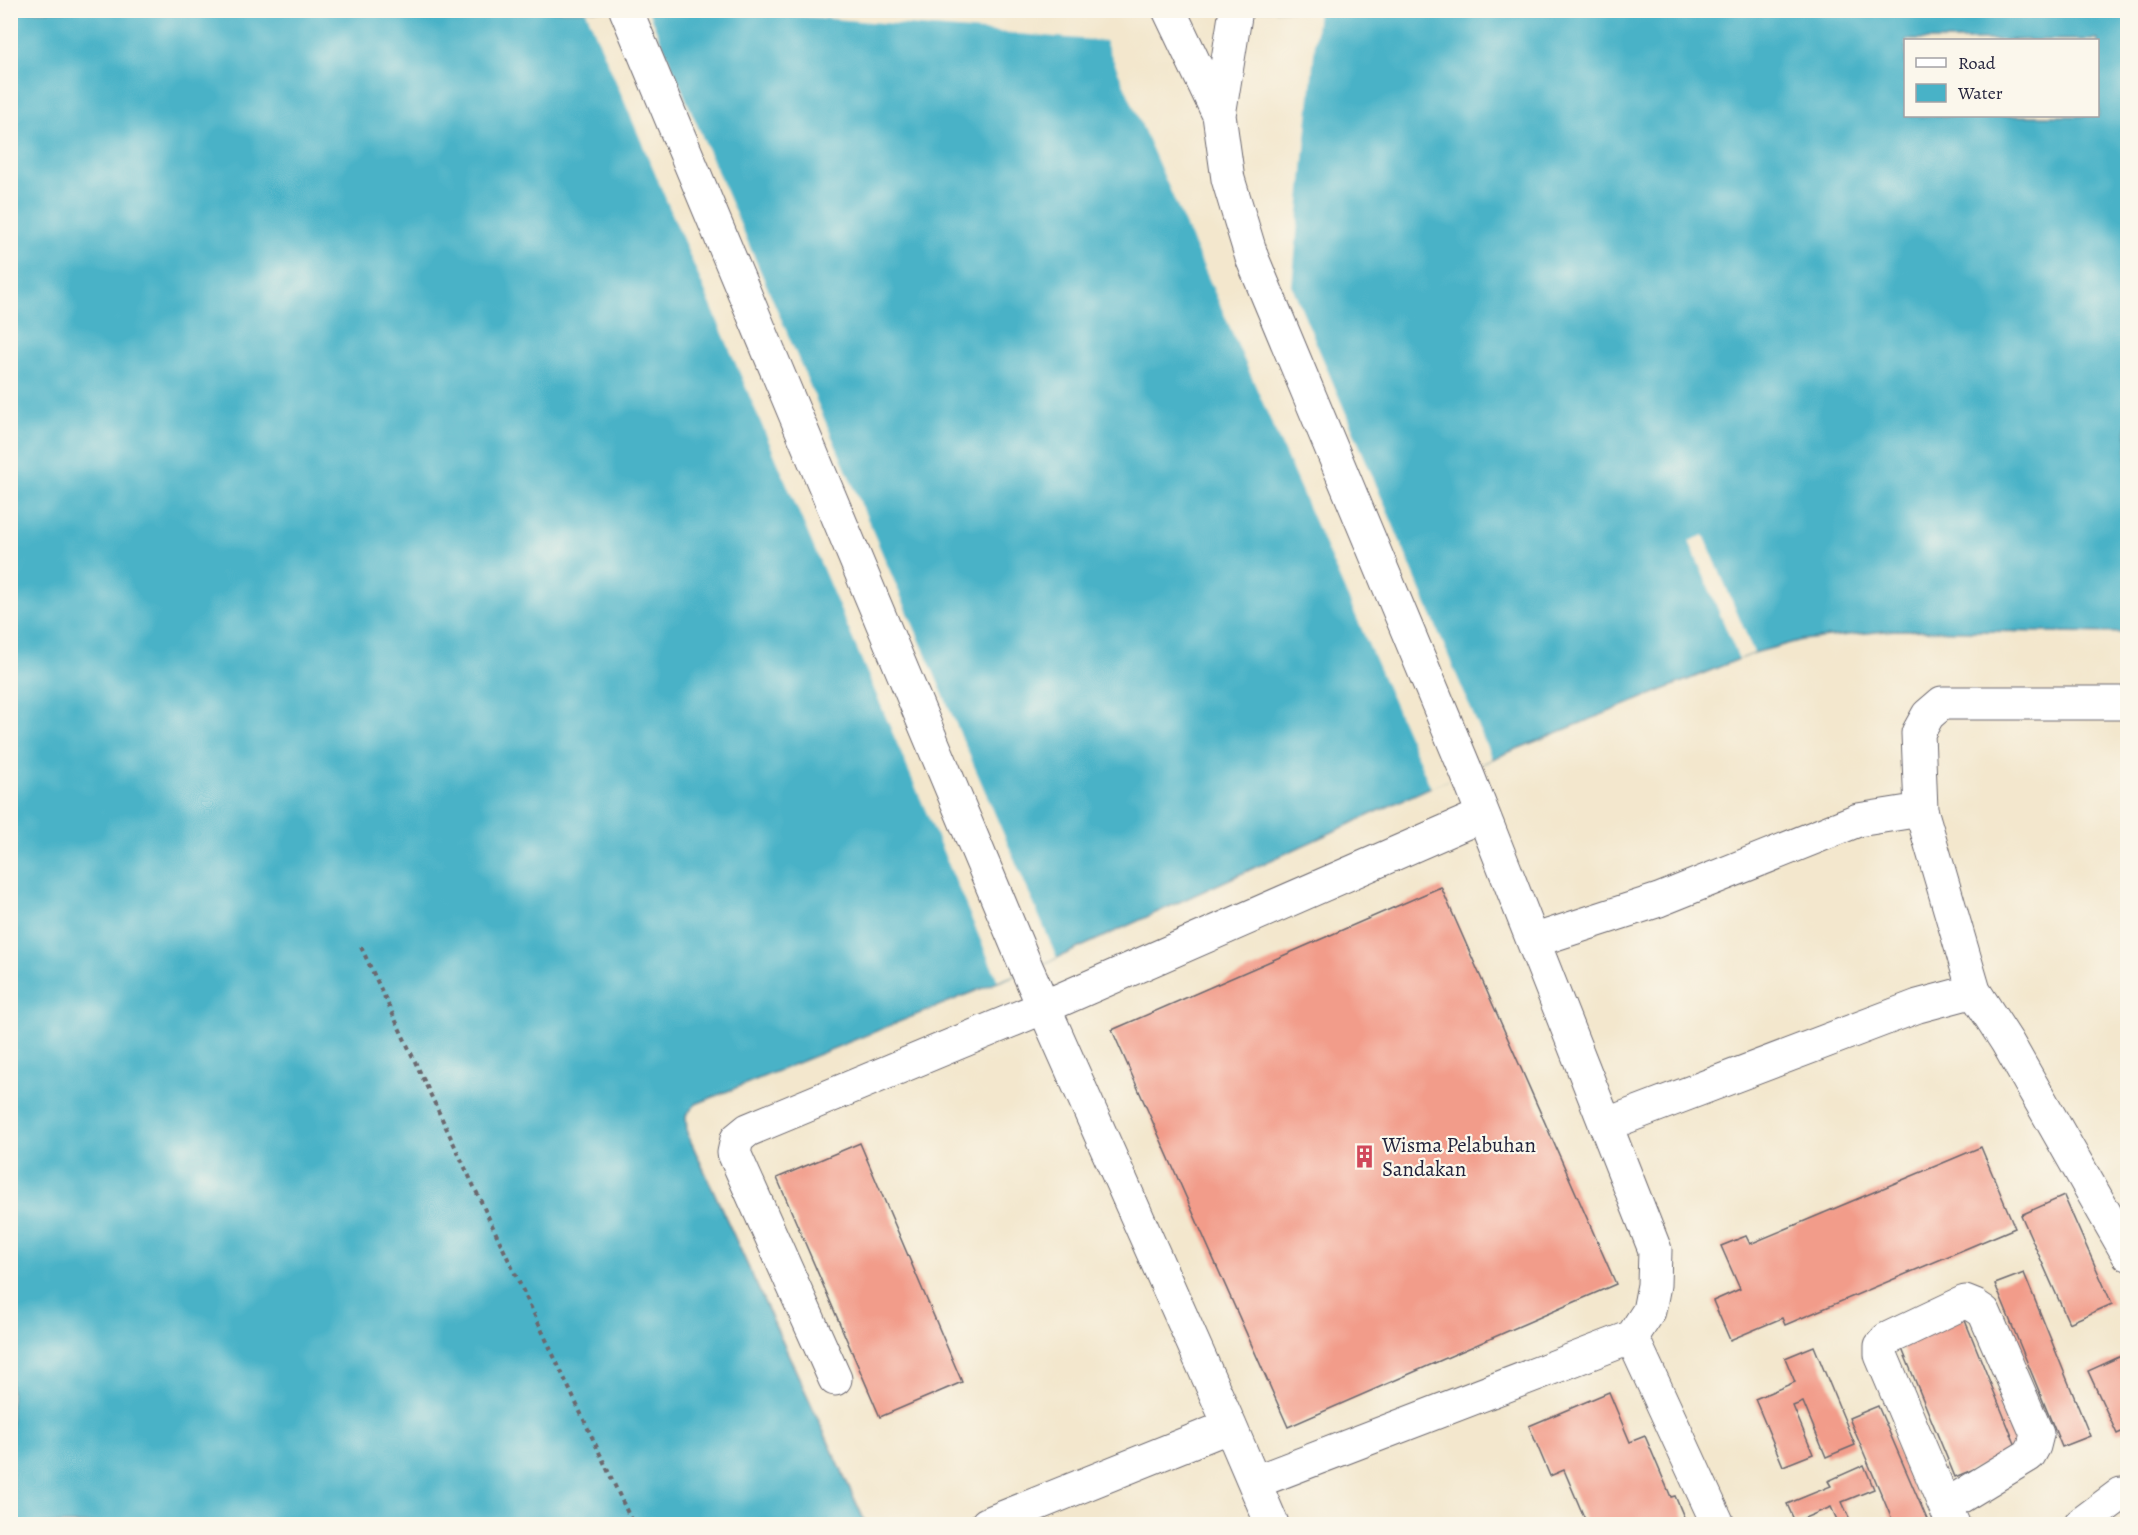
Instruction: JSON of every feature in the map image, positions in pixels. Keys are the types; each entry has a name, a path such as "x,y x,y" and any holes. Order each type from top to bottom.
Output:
{"lane":[{"path":"626,10 1044,1007 1272,1524"},
{"path":"1168,10 1219,115"},
{"path":"1236,10 1219,115 1228,179 1252,258 1483,815 1655,1250 1654,1285 1649,1311 1632,1337 1255,1482"},
{"path":"2127,703 1942,703 1928,715 1918,734 1921,810 1974,991 2007,1042 2127,1254"},
{"path":"1533,941 1659,900 1857,820 1921,810"},
{"path":"835,1379 734,1153 737,1139 748,1130 1044,1007 1483,815"},
{"path":"1605,1125 1918,1006 1974,991"},
{"path":"1965,1302 1984,1312 2037,1434 2029,1455 1949,1515 1881,1356 1881,1346 1887,1339 1965,1302"},
{"path":"1632,1337 1718,1524"},
{"path":"987,1524 1230,1426"},
{"path":"2081,1524 2121,1494"}],"path":[{"path":"361,947 633,1524"}],"water":[{"path":"10,11 2127,11 2127,633 1895,630 1802,640 1754,653 1492,759 1057,958 696,1104 686,1115 687,1133 866,1524 11,1524"}],"pier":[{"path":"586,11 648,11 1057,958 998,981"},
{"path":"735,11 1318,11 1292,286 1492,759 1431,788 1105,41"},
{"path":"1704,535 1754,653 1739,659 1689,541"}],"building":[{"name":"Wisma Pelabuhan Sandakan","path":"1441,887 1616,1284 1288,1427 1112,1030"},
{"path":"860,1143 962,1382 880,1417 777,1178"},
{"path":"1981,1147 2015,1228 1785,1325 1782,1318 1730,1340 1713,1301 1740,1289 1721,1246 1746,1236 1750,1244"},
{"path":"2064,1196 2112,1304 2069,1323 2021,1215"},
{"path":"2024,1273 2090,1436 2062,1447 1995,1284"},
{"path":"1964,1318 2018,1451 1955,1477 1900,1344"},
{"path":"1814,1346 1855,1445 1826,1457 1803,1402 1793,1406 1813,1454 1783,1466 1755,1399 1795,1382 1785,1358"},
{"path":"2128,1353 2128,1429 2117,1434 2088,1371"},
{"path":"1609,1392 1630,1442 1645,1436 1671,1497 1675,1496 1687,1524 1587,1524 1564,1470 1550,1476 1529,1426"},
{"path":"1878,1406 1929,1524 1894,1524 1849,1418"},
{"path":"1864,1465 1874,1489 1842,1502 1852,1524 1839,1524 1831,1507 1795,1522 1787,1504 1831,1486 1828,1481"}],"place":[{"name":"Wisma Pelabuhan Sandakan","path":"1364,1157"}]}
